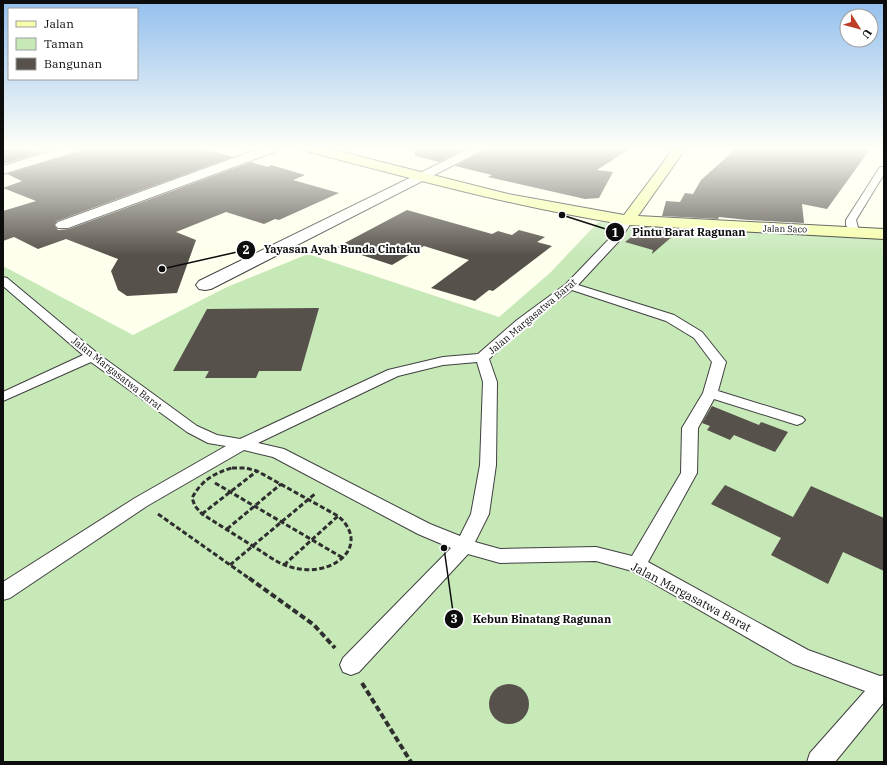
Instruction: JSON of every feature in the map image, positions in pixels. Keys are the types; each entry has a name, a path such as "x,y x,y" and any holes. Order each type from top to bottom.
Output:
{"main road":[{"name":"Jalan Saco","path":"451,184 550,207 628,220 760,228 854,231 884,234"},
{"path":"628,220 654,184"}],"street":[{"path":"63,225 176,184"},
{"path":"205,285 409,184"}],"lane":[{"path":"854,231 851,225 852,220 875,184"},
{"name":"Jalan Margasatwa Barat","path":"242,444 393,373 443,361 482,358 521,323 570,286 615,239 628,220"},
{"name":"Jalan Margasatwa Barat","path":"3,280 92,356 192,429 213,439 242,444 278,453 424,528 464,546 500,556 596,554 637,565 801,657 883,687"},
{"path":"570,286 670,318 698,335 719,362 710,394 690,428 689,473 637,565"},
{"path":"3,397 92,356"},
{"name":"Jalan Margasatwa Barat","path":"464,546 480,514 488,465 490,382 482,358"},
{"path":"710,394 796,420"},
{"path":"3,592 141,502 242,444"},
{"path":"351,665 464,546"},
{"path":"819,762 883,687"}],"path":[{"path":"232,468 246,468 258,471 338,516 346,524 351,533 351,544 343,558 329,567 313,570 298,569 284,565 202,514 195,506 192,498 197,488 207,478 220,471 232,468"},
{"path":"202,514 258,471"},
{"path":"207,478 343,558"},
{"path":"230,565 332,480"},
{"path":"227,529 281,484"},
{"path":"141,502 314,625 351,665 411,762"},
{"path":"284,565 338,516"}],"green space":[{"path":"598,222 810,230 884,240 884,762 3,762 3,266 133,335 227,287 308,254 499,317 551,272"}],"building":[{"path":"15,184 160,184 57,221 54,225 58,230 69,229 192,184 306,184 339,193 279,220 275,219 264,224 226,212 176,232 196,240 177,293 127,296 118,290 111,271 118,259 66,239 38,249 14,237 3,241 3,211 36,201 3,188"},
{"path":"518,184 607,184 599,198 585,199"},
{"path":"699,184 845,184 827,209 802,204 804,223 719,217 718,219 662,216 666,201 680,202 685,193 693,194"},
{"path":"407,210 492,234 498,231 512,235 519,230 545,237 537,242 552,246 493,291 489,290 475,301 431,288 469,260 424,246 392,265 337,247"},
{"path":"644,227 658,230 659,228 681,229 652,254 653,250 625,242"},
{"path":"319,308 301,371 259,371 256,378 205,378 209,371 173,371 207,309"},
{"path":"712,406 759,425 761,422 788,432 775,452 734,435 730,440 707,430 710,426 702,423"},
{"path":"725,485 793,517 811,486 884,518 884,571 843,552 828,584 771,555 781,538 711,504"},
{"path":"505,684 513,684 520,687 526,693 529,704 526,715 520,721 513,724 505,724 498,721 492,715 489,708 489,700 492,693 498,687"}],"place":[{"name":"Pintu Barat Ragunan","path":"562,215"},
{"name":"Yayasan Ayah Bunda Cintaku","path":"162,269"},
{"name":"Kebun Binatang Ragunan","path":"444,548"}]}
